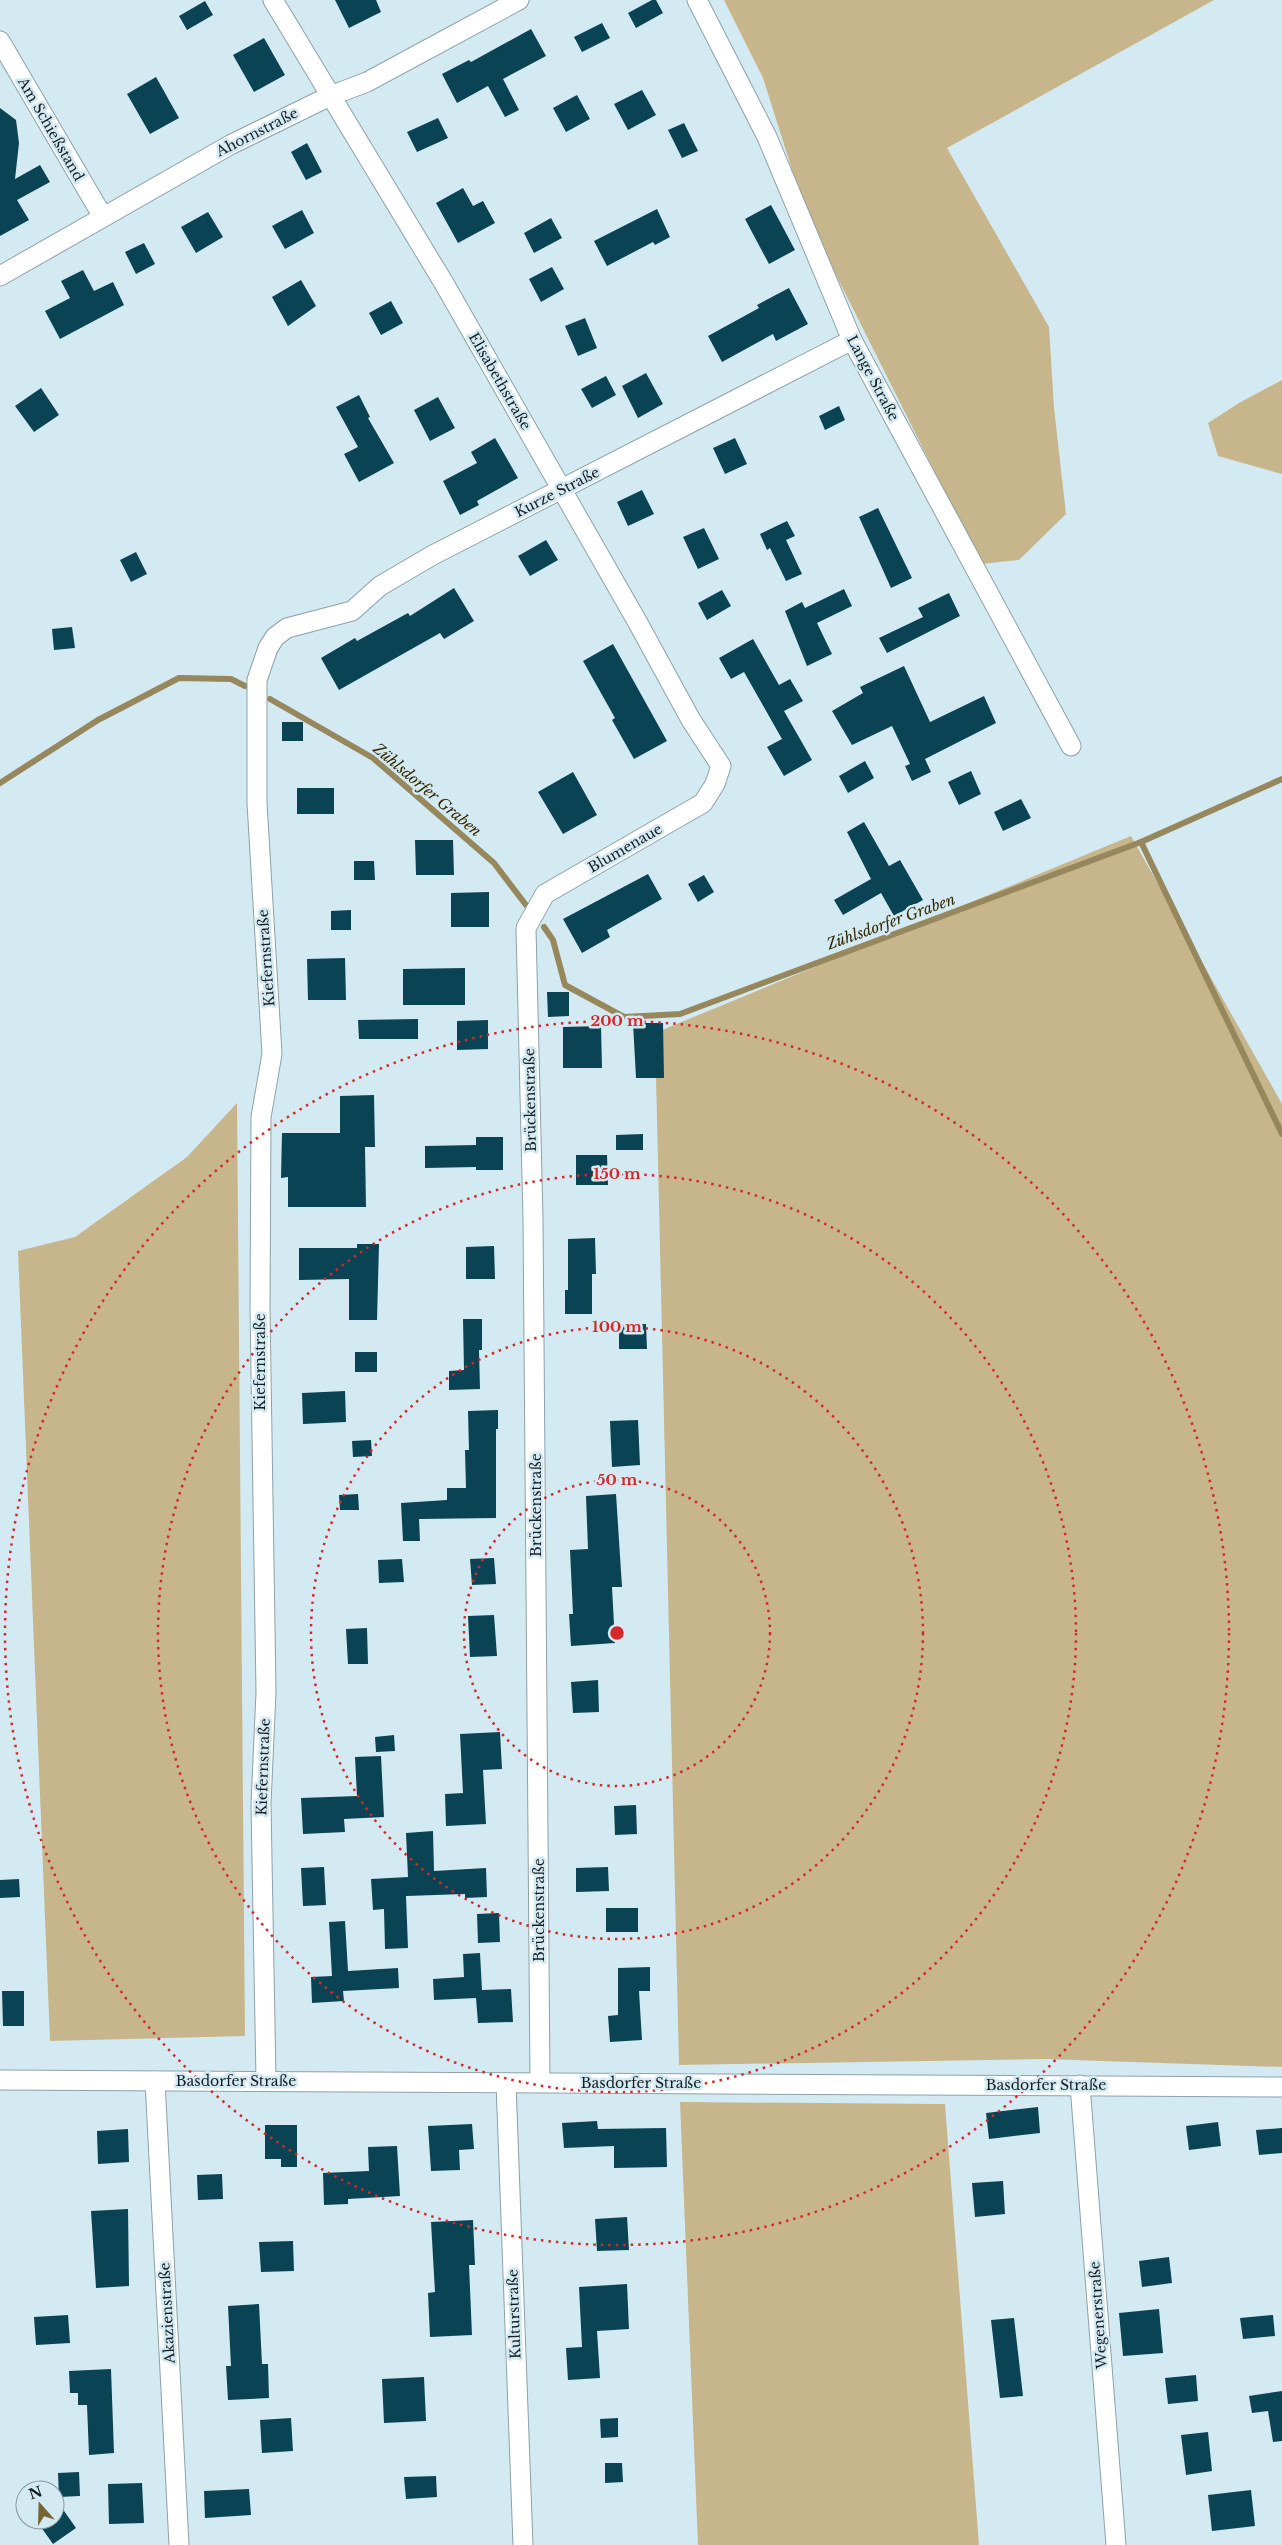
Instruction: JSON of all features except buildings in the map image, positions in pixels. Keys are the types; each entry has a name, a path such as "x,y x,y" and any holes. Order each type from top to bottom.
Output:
{"street":[{"name":"Elisabethstraße","path":"273,0 445,285 638,622 691,720 721,766"},
{"name":"Ahornstraße","path":"0,276 230,145 330,96 367,82 519,0"},
{"name":"Lange Straße","path":"697,0 767,137 852,340 1071,746"},
{"name":"Am Schießstand","path":"0,42 103,217"},
{"name":"Kurze Straße","path":"268,648 275,637 287,628 352,611 380,586 433,555 852,340"},
{"name":"Kiefernstraße","path":"266,2080 261,1804 266,1692 260,1308 261,1116 272,1054 257,803 256,712 257,680 268,648"},
{"name":"Blumenaue","path":"526,928 545,894 703,803 715,784 721,766"},
{"name":"Brückenstraße","path":"526,928 534,1278 540,2082"},
{"name":"Basdorfer Straße","path":"0,2080 1282,2087"},
{"name":"Akazienstraße","path":"155,2081 179,2545"},
{"name":"Kulturstraße","path":"506,2082 523,2545"},
{"name":"Wegenerstraße","path":"1080,2085 1116,2545"}],"shaded area":[{"path":"724,0 1214,0 947,148 1049,327 1054,408 1066,514 1019,560 981,564 807,217 763,78"},
{"path":"1282,380 1282,474 1218,456 1208,423 1239,403"},
{"path":"1131,836 1282,1104 1282,2067 1043,2059 679,2065 655,1033"},
{"path":"237,1103 245,2036 50,2041 18,1251 75,1237 187,1157"},
{"path":"680,2102 945,2104 979,2545 698,2545"}],"waterway":[{"name":"Zühlsdorfer Graben","path":"0,783 98,720 179,678 231,679 245,686"},
{"name":"Zühlsdorfer Graben","path":"270,699 373,758 494,863 526,905"},
{"name":"Zühlsdorfer Graben","path":"544,927 553,940 565,985 624,1017 680,1014 1141,842 1282,779"},
{"path":"1141,842 1282,1134"}]}
